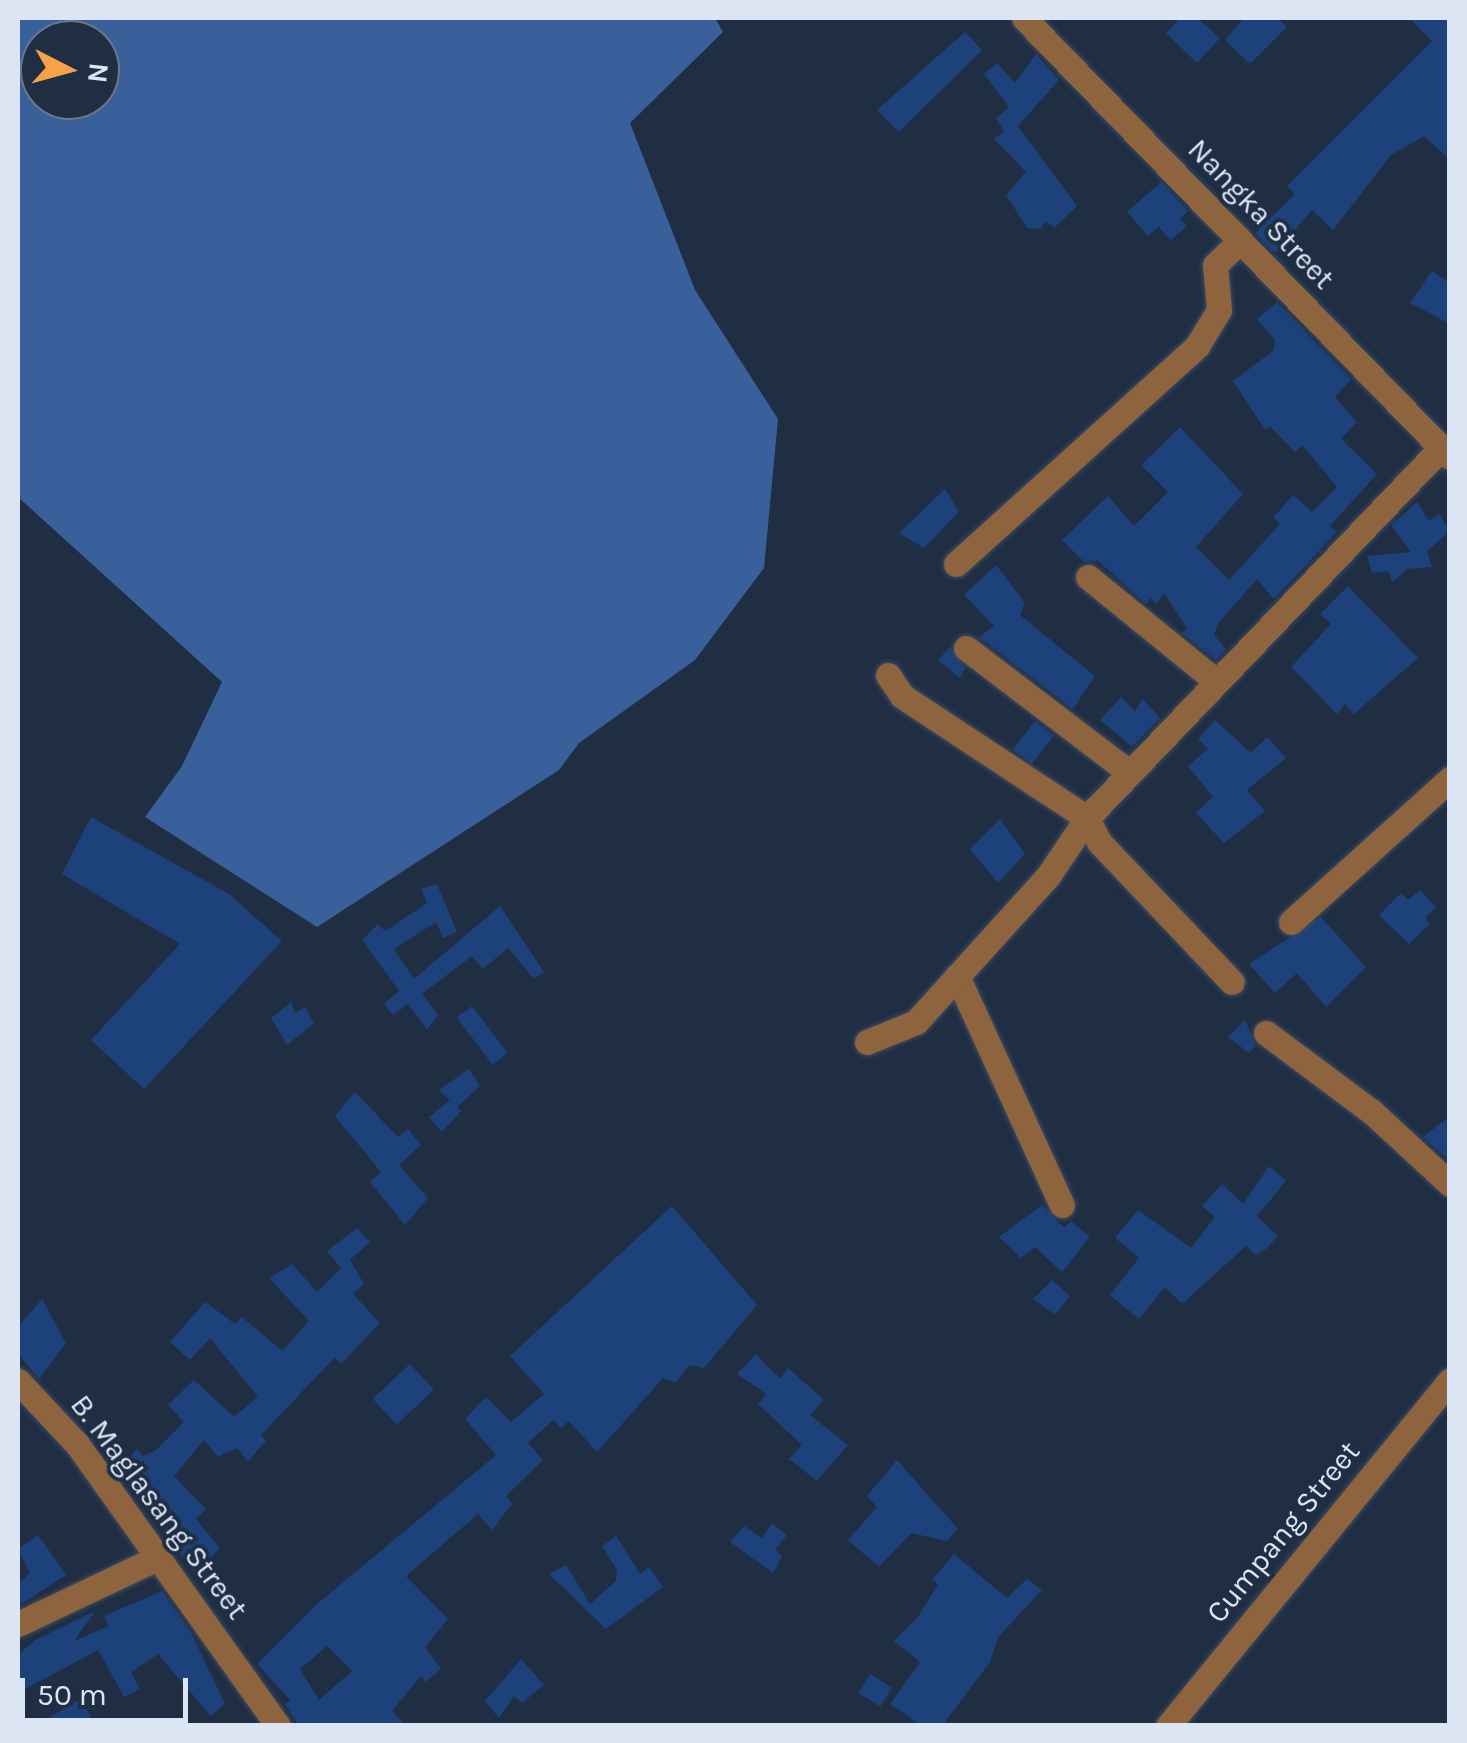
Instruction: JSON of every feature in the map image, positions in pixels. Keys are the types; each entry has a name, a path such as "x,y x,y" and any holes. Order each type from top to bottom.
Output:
{"street":[{"name":"Nangka Street","path":"1024,18 1445,453"},
{"path":"956,564 1197,346 1219,310 1215,266 1240,241"},
{"path":"867,1042 916,1022 1048,876 1088,818 1445,453"},
{"path":"1088,577 1217,682"},
{"path":"966,648 1130,773"},
{"path":"888,676 902,696 1088,818 1099,842 1232,982"},
{"path":"1290,922 1450,779"},
{"path":"957,976 1062,1205"},
{"path":"1266,1034 1372,1112 1450,1184"},
{"name":"Cumpang Street","path":"1168,1726 1450,1380"},
{"name":"B. Maglasang Street","path":"18,1381 77,1444 278,1726"},
{"path":"18,1624 158,1558"}],"water":[{"path":"18,18 715,18 723,32 630,123 695,290 778,419 764,568 695,660 579,743 559,770 317,927 145,817 182,766 222,682 18,497"}],"building":[{"path":"1180,18 1197,18 1220,38 1197,63 1166,33"},
{"path":"1244,18 1277,18 1287,27 1250,64 1225,40"},
{"path":"1409,18 1450,18 1450,160 1424,136 1391,155 1333,230 1312,210 1275,253 1255,233 1295,194 1287,186 1432,41"},
{"path":"965,32 982,50 899,132 877,110"},
{"path":"1036,54 1059,80 1018,126 1077,206 1054,228 1046,221 1040,229 1027,228 1006,195 1026,172 994,139 1004,131 996,119 1009,107 984,74 997,63 1015,83"},
{"path":"1161,182 1188,211 1180,219 1187,226 1171,240 1159,227 1148,236 1127,212"},
{"path":"1432,271 1450,283 1450,324 1410,303"},
{"path":"1277,302 1351,379 1335,397 1357,422 1341,439 1377,474 1330,526 1337,532 1274,599 1257,579 1218,624 1214,635 1226,649 1216,660 1182,633 1187,628 1164,593 1156,604 1151,598 1146,604 1098,561 1084,562 1062,540 1108,496 1134,526 1168,492 1141,465 1180,427 1243,494 1196,547 1229,580 1280,524 1273,518 1293,495 1312,512 1337,487 1302,445 1295,452 1270,426 1265,430 1233,381 1273,351 1275,341 1257,319"},
{"path":"945,489 959,512 924,548 899,533"},
{"path":"1417,502 1429,521 1439,514 1450,531 1427,551 1432,567 1407,569 1392,582 1388,571 1372,573 1367,556 1411,552 1391,525"},
{"path":"996,565 1025,603 1020,615 1095,676 1073,709 979,637 994,626 964,595"},
{"path":"1348,586 1418,658 1354,714 1345,704 1337,714 1291,667 1331,624 1320,614"},
{"path":"950,647 965,668 960,678 938,660"},
{"path":"1121,697 1135,711 1143,699 1160,718 1132,747 1100,720"},
{"path":"1215,720 1251,753 1267,737 1286,758 1247,790 1265,811 1224,843 1196,813 1213,797 1188,766 1208,749 1198,739"},
{"path":"1035,721 1054,736 1032,764 1013,749"},
{"path":"91,817 229,894 282,941 144,1089 91,1040 180,944 62,874"},
{"path":"1000,819 1025,854 998,883 970,849"},
{"path":"437,884 457,932 443,938 436,922 394,949 414,979 500,906 544,972 534,979 508,948 483,969 472,956 422,994 438,1015 427,1030 408,1004 393,1015 384,1004 399,991 362,940 378,924 385,931 427,903 421,889"},
{"path":"1420,890 1436,907 1425,918 1430,924 1409,944 1379,915 1401,893 1408,900"},
{"path":"1321,917 1366,967 1326,1007 1297,973 1275,993 1249,964"},
{"path":"291,1002 295,1013 305,1007 314,1023 287,1045 271,1018"},
{"path":"472,1006 508,1053 492,1065 457,1017"},
{"path":"1245,1020 1256,1046 1249,1053 1228,1037"},
{"path":"469,1069 480,1086 457,1107 439,1090"},
{"path":"355,1092 398,1137 408,1129 421,1145 399,1165 428,1198 405,1225 370,1182 381,1172 335,1116"},
{"path":"450,1100 461,1111 442,1132 429,1117"},
{"path":"1450,1116 1450,1161 1423,1137"},
{"path":"1269,1166 1286,1181 1257,1216 1278,1236 1267,1248 1256,1255 1246,1246 1182,1304 1165,1287 1139,1319 1110,1295 1139,1258 1115,1238 1138,1210 1191,1248 1215,1217 1202,1206 1222,1184 1243,1204"},
{"path":"1042,1205 1064,1228 1071,1221 1090,1237 1062,1272 1035,1247 1021,1258 999,1237"},
{"path":"672,1206 757,1305 704,1368 689,1365 676,1383 663,1378 597,1452 569,1421 561,1428 553,1420 528,1443 543,1460 506,1496 512,1504 492,1530 478,1514 406,1576 448,1619 425,1647 441,1669 425,1682 421,1676 392,1711 406,1726 299,1726 285,1704 290,1700 257,1664 317,1604 496,1455 465,1419 486,1397 511,1422 544,1394 510,1356","holes":["327,1646 352,1671 319,1700 300,1669"]},
{"path":"357,1228 370,1242 350,1260 364,1284 353,1294 380,1323 341,1364 335,1357 261,1435 266,1441 248,1461 237,1448 218,1457 204,1440 174,1476 206,1509 196,1519 220,1548 195,1574 116,1470 137,1449 143,1456 155,1451 184,1422 168,1405 194,1380 234,1417 258,1397 210,1338 190,1360 170,1342 205,1302 235,1324 242,1317 282,1351 309,1321 269,1278 292,1264 317,1292 341,1268 327,1251"},
{"path":"1052,1280 1070,1296 1055,1315 1033,1299"},
{"path":"42,1299 66,1343 39,1379 18,1354 18,1327"},
{"path":"756,1354 780,1379 788,1368 824,1400 810,1415 848,1445 817,1481 789,1459 802,1445 758,1404 766,1394 737,1374"},
{"path":"410,1364 434,1390 397,1424 373,1399"},
{"path":"897,1460 958,1529 947,1541 911,1533 879,1567 848,1540 877,1507 867,1496"},
{"path":"772,1523 787,1535 775,1550 782,1556 773,1573 730,1542 744,1526 762,1538"},
{"path":"38,1535 66,1575 18,1606 18,1585 30,1573 18,1549"},
{"path":"616,1536 640,1574 649,1567 663,1587 606,1629 549,1574 566,1565 590,1604 616,1581 617,1570 602,1546"},
{"path":"954,1554 1007,1598 1027,1579 1042,1590 998,1637 990,1662 942,1726 922,1726 890,1704 920,1662 894,1641 918,1617 938,1584 933,1579"},
{"path":"162,1591 191,1632 225,1704 211,1716 158,1654 131,1672 140,1689 124,1697 98,1650 18,1693 18,1655 35,1640 95,1611 74,1641 109,1626 104,1616"},
{"path":"521,1659 544,1685 522,1703 514,1696 499,1718 485,1701"},
{"path":"870,1674 892,1688 880,1706 858,1693"},
{"path":"82,1698 91,1717 74,1726 35,1726"}]}
